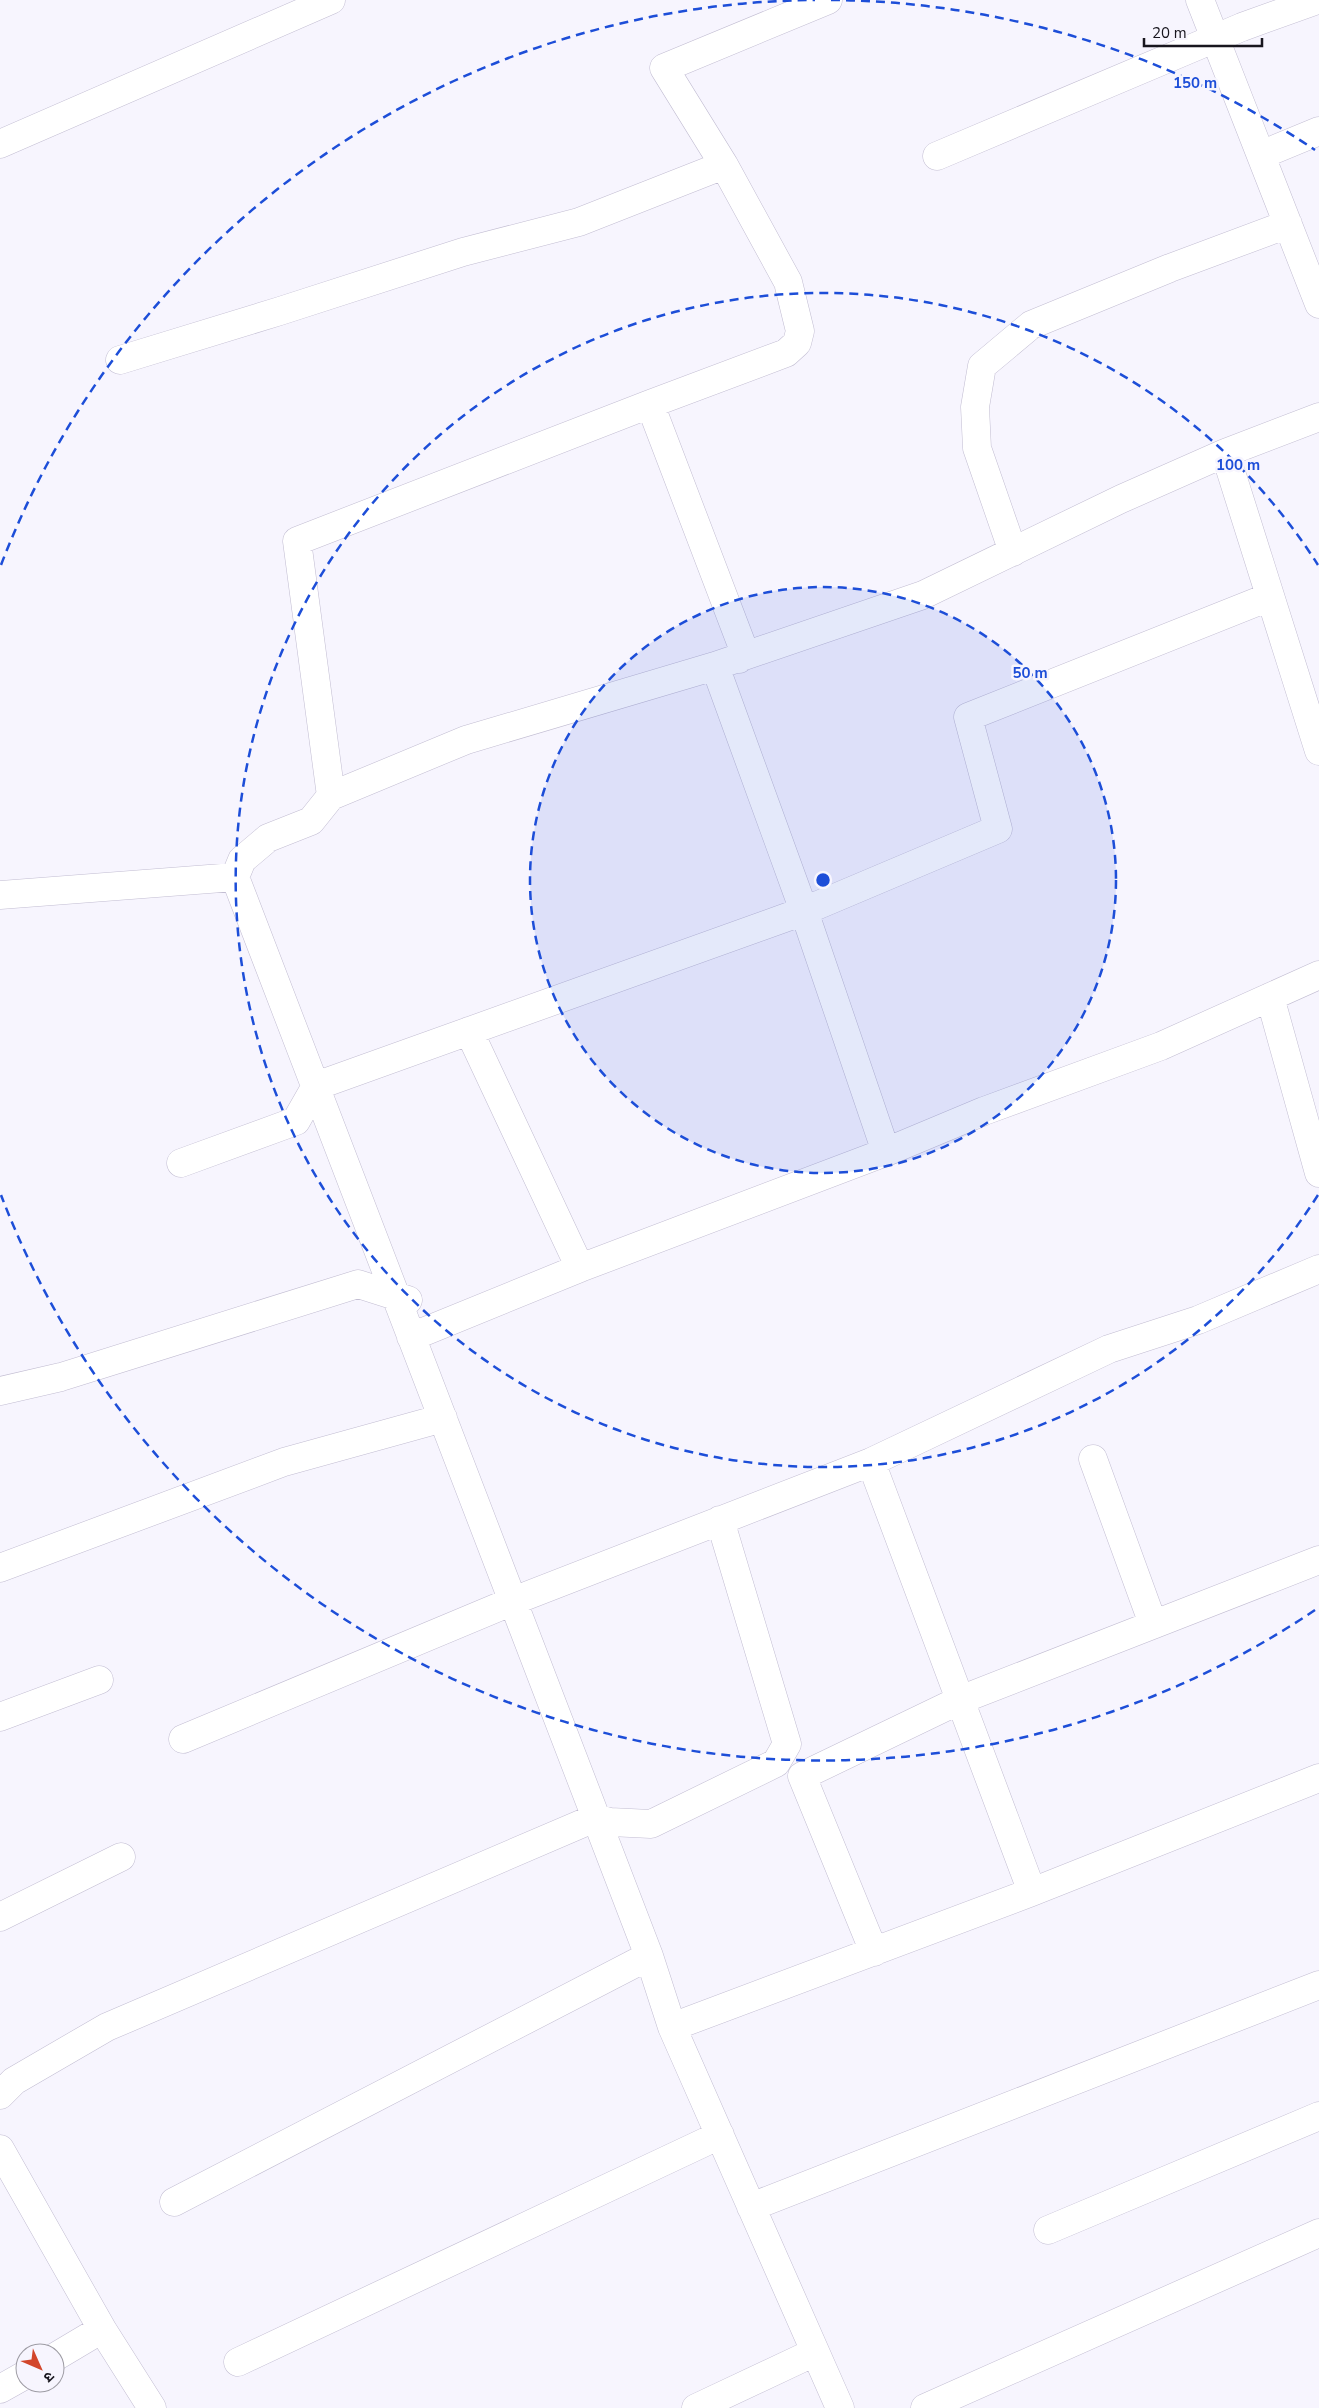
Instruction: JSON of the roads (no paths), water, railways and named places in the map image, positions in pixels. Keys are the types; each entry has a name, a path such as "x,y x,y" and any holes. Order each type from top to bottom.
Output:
{"street":[{"path":"0,144 330,0"},
{"path":"331,796 297,541 786,353 797,343 800,331 788,282 724,165 664,68 828,0"},
{"path":"1200,0 1217,39 1319,304"},
{"path":"937,156 1217,39 1317,0"},
{"path":"1261,155 1319,131"},
{"path":"120,360 463,252 579,222 724,165"},
{"path":"1013,552 977,448 975,407 982,366 1031,325 1170,268 1288,224"},
{"path":"650,404 743,648 727,663"},
{"path":"840,2408 672,2027 649,1956 411,1337 405,1299 316,1086 236,877 242,860 268,838 311,820 331,796 466,740 727,663 923,595 1121,499 1225,453 1319,417"},
{"path":"1225,453 1319,751"},
{"path":"181,1163 296,1121 316,1086 804,911 998,829 968,717 1269,597"},
{"path":"727,663 804,911 886,1152"},
{"path":"0,895 236,877"},
{"path":"411,1337 580,1268 886,1152 984,1111 1161,1046 1319,975"},
{"path":"1270,997 1319,1174"},
{"path":"469,1031 580,1268"},
{"path":"183,1739 513,1602 870,1462 1109,1349 1198,1320 1319,1269"},
{"path":"0,1391 60,1378 358,1284 405,1299"},
{"path":"0,1568 284,1462 443,1418"},
{"path":"1093,1459 1153,1624"},
{"path":"870,1462 1032,1892"},
{"path":"0,2095 14,2081 107,2027 596,1818 610,1822 651,1824 776,1763 788,1744 720,1520"},
{"path":"874,1952 802,1776 960,1700 1319,1560"},
{"path":"0,1716 99,1680"},
{"path":"672,2027 1032,1892 1319,1778"},
{"path":"0,1917 121,1858"},
{"path":"174,2202 649,1956"},
{"path":"751,2207 1319,1985"},
{"path":"1048,2230 1319,2116"},
{"path":"238,2362 720,2135"},
{"path":"0,2149 102,2329 152,2408"},
{"path":"925,2408 1319,2233"},
{"path":"65,2351 102,2329"},
{"path":"696,2408 815,2352"},
{"path":"0,2389 15,2381"}]}
